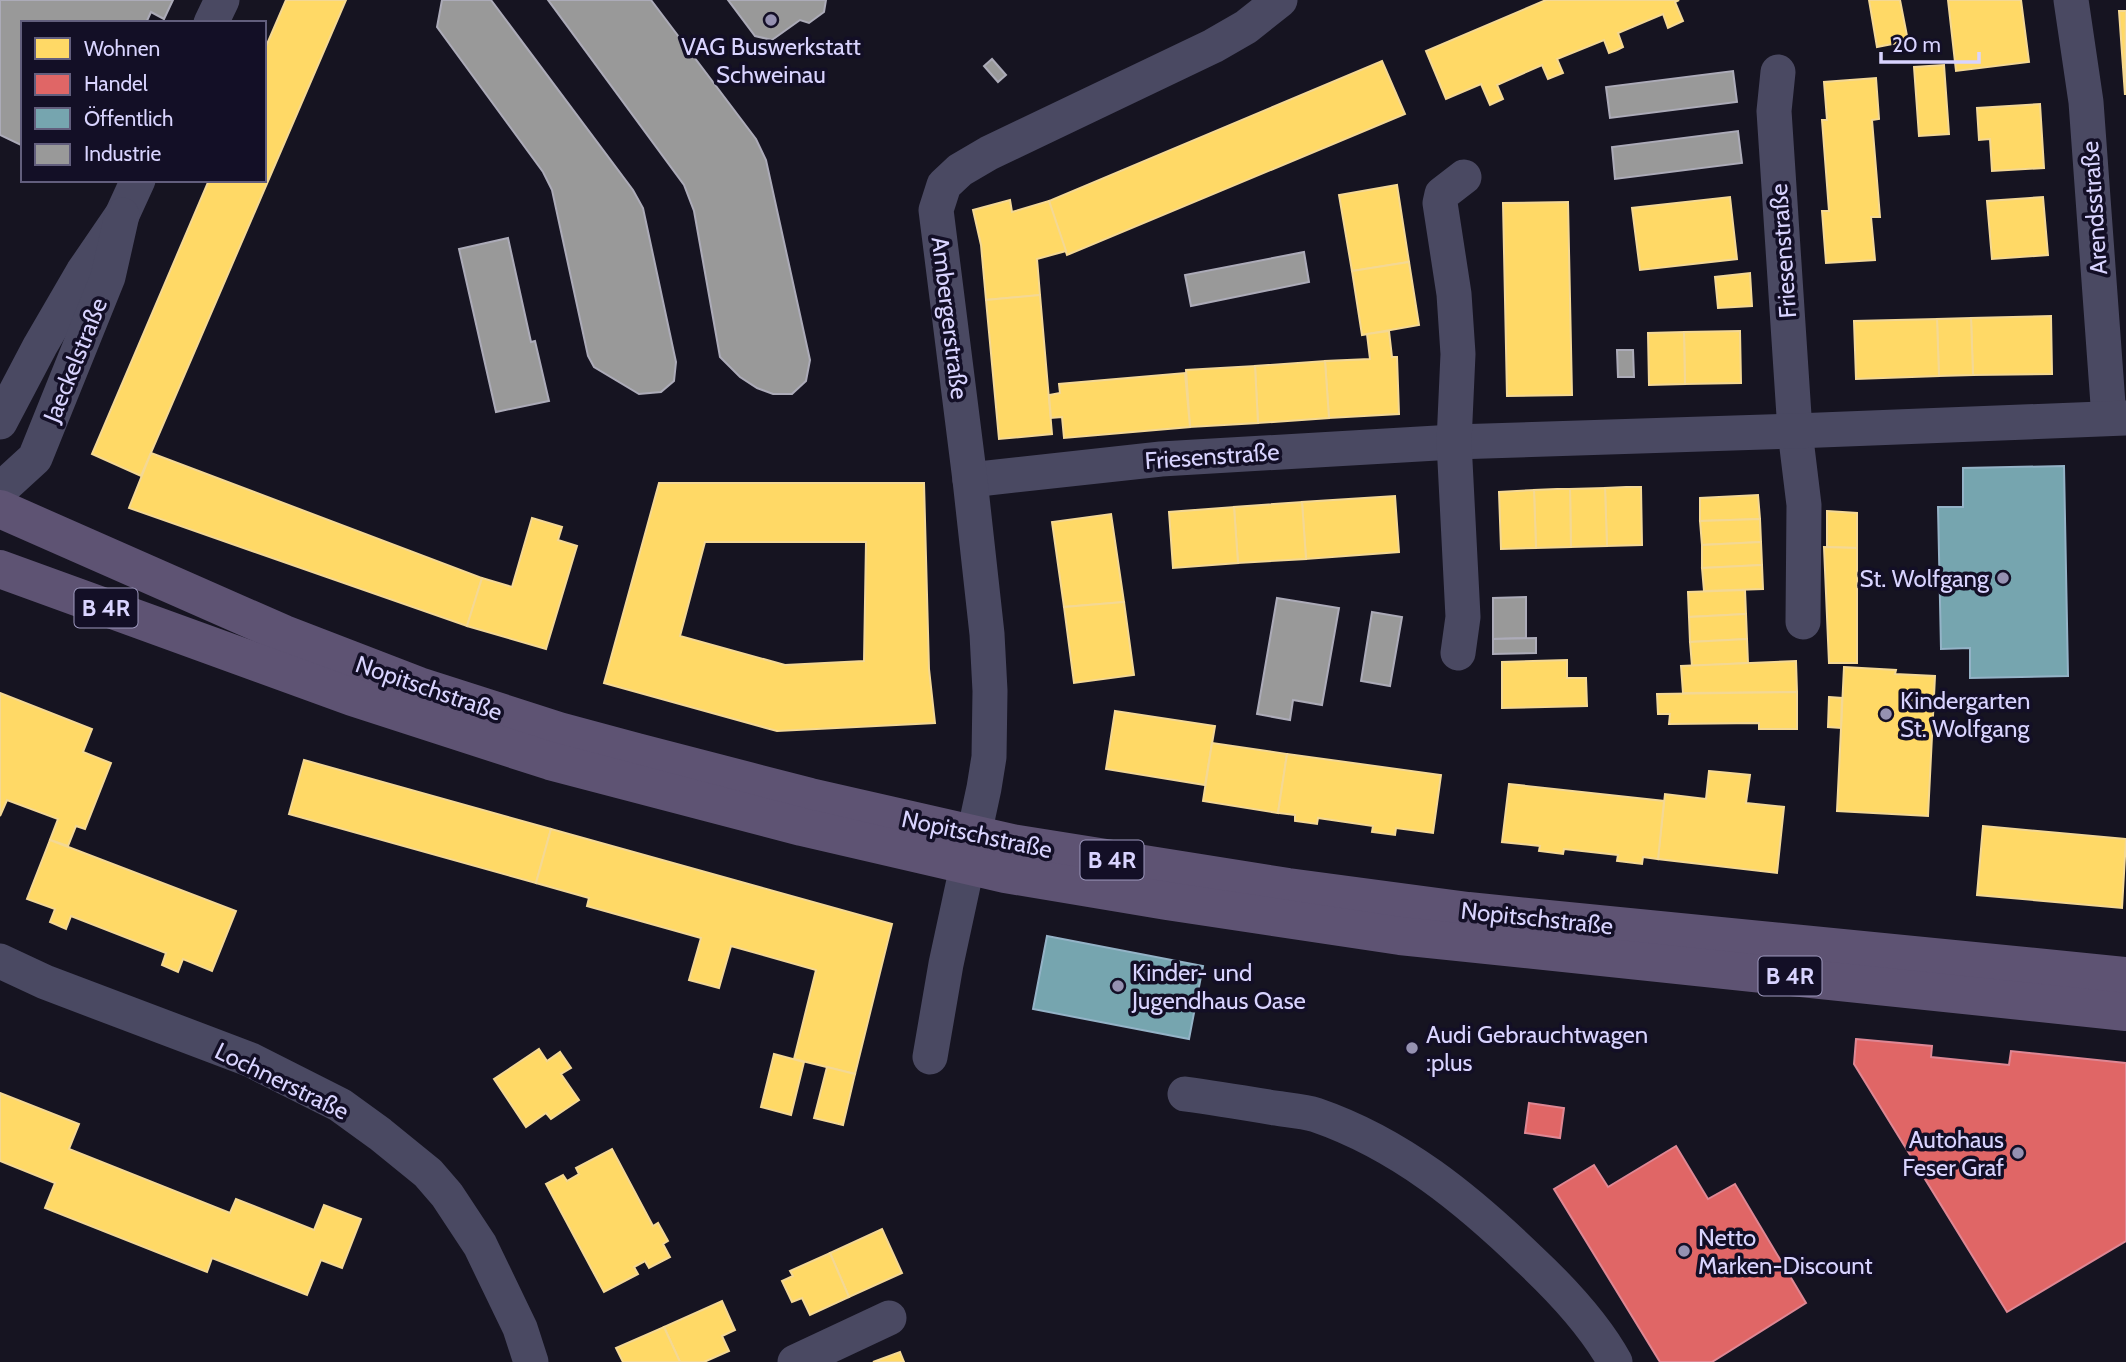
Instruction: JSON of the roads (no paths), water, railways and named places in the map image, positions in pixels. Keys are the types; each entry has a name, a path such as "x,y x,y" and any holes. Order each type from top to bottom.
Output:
{"main road":[{"name":"Nopitschstraße","path":"0,509 284,635 419,686 559,731 822,800 1076,887 1412,937 2126,1012"},
{"name":"Nopitschstraße","path":"0,569 352,697 550,761 802,827 970,850 1084,856 1468,911 2126,976"}],"street":[{"path":"212,21 222,0"},
{"name":"Ambergerstraße","path":"930,1057 946,964 989,758 987,634 936,211 944,185 960,170 989,153 1213,46 1246,27 1280,0"},
{"name":"Arendsstraße","path":"2071,0 2086,102 2117,418"},
{"name":"Friesenstraße","path":"1778,72 1773,111 1796,431 1804,505 1803,622"},
{"path":"1458,653 1462,617 1454,442 1458,354 1454,295 1440,203 1442,194 1464,177"},
{"name":"Jaeckelstraße","path":"0,422 83,272 122,215 137,182"},
{"name":"Jaeckelstraße","path":"0,490 35,458 108,277 122,215"},
{"name":"Friesenstraße","path":"970,480 1161,459 1454,442 2117,418"},
{"name":"Lochnerstraße","path":"0,961 44,982 251,1060 340,1105 380,1134 428,1172 447,1195 480,1245 520,1328 531,1362"},
{"path":"1185,1094 1314,1114 1368,1136 1427,1171 1495,1226 1558,1287 1606,1345 1615,1362"},
{"path":"794,1362 889,1318"}],"place":[{"name":"VAG Buswerkstatt Schweinau","path":"771,20"},
{"name":"St. Wolfgang","path":"2003,578"},
{"name":"Kindergarten St. Wolfgang","path":"1886,714"},
{"name":"Kinder- und Jugendhaus Oase","path":"1118,986"},
{"name":"Audi Gebrauchtwagen :plus","path":"1412,1048"},
{"name":"Autohaus Feser Graf","path":"2018,1153"},
{"name":"Netto Marken-Discount","path":"1684,1251"}]}
